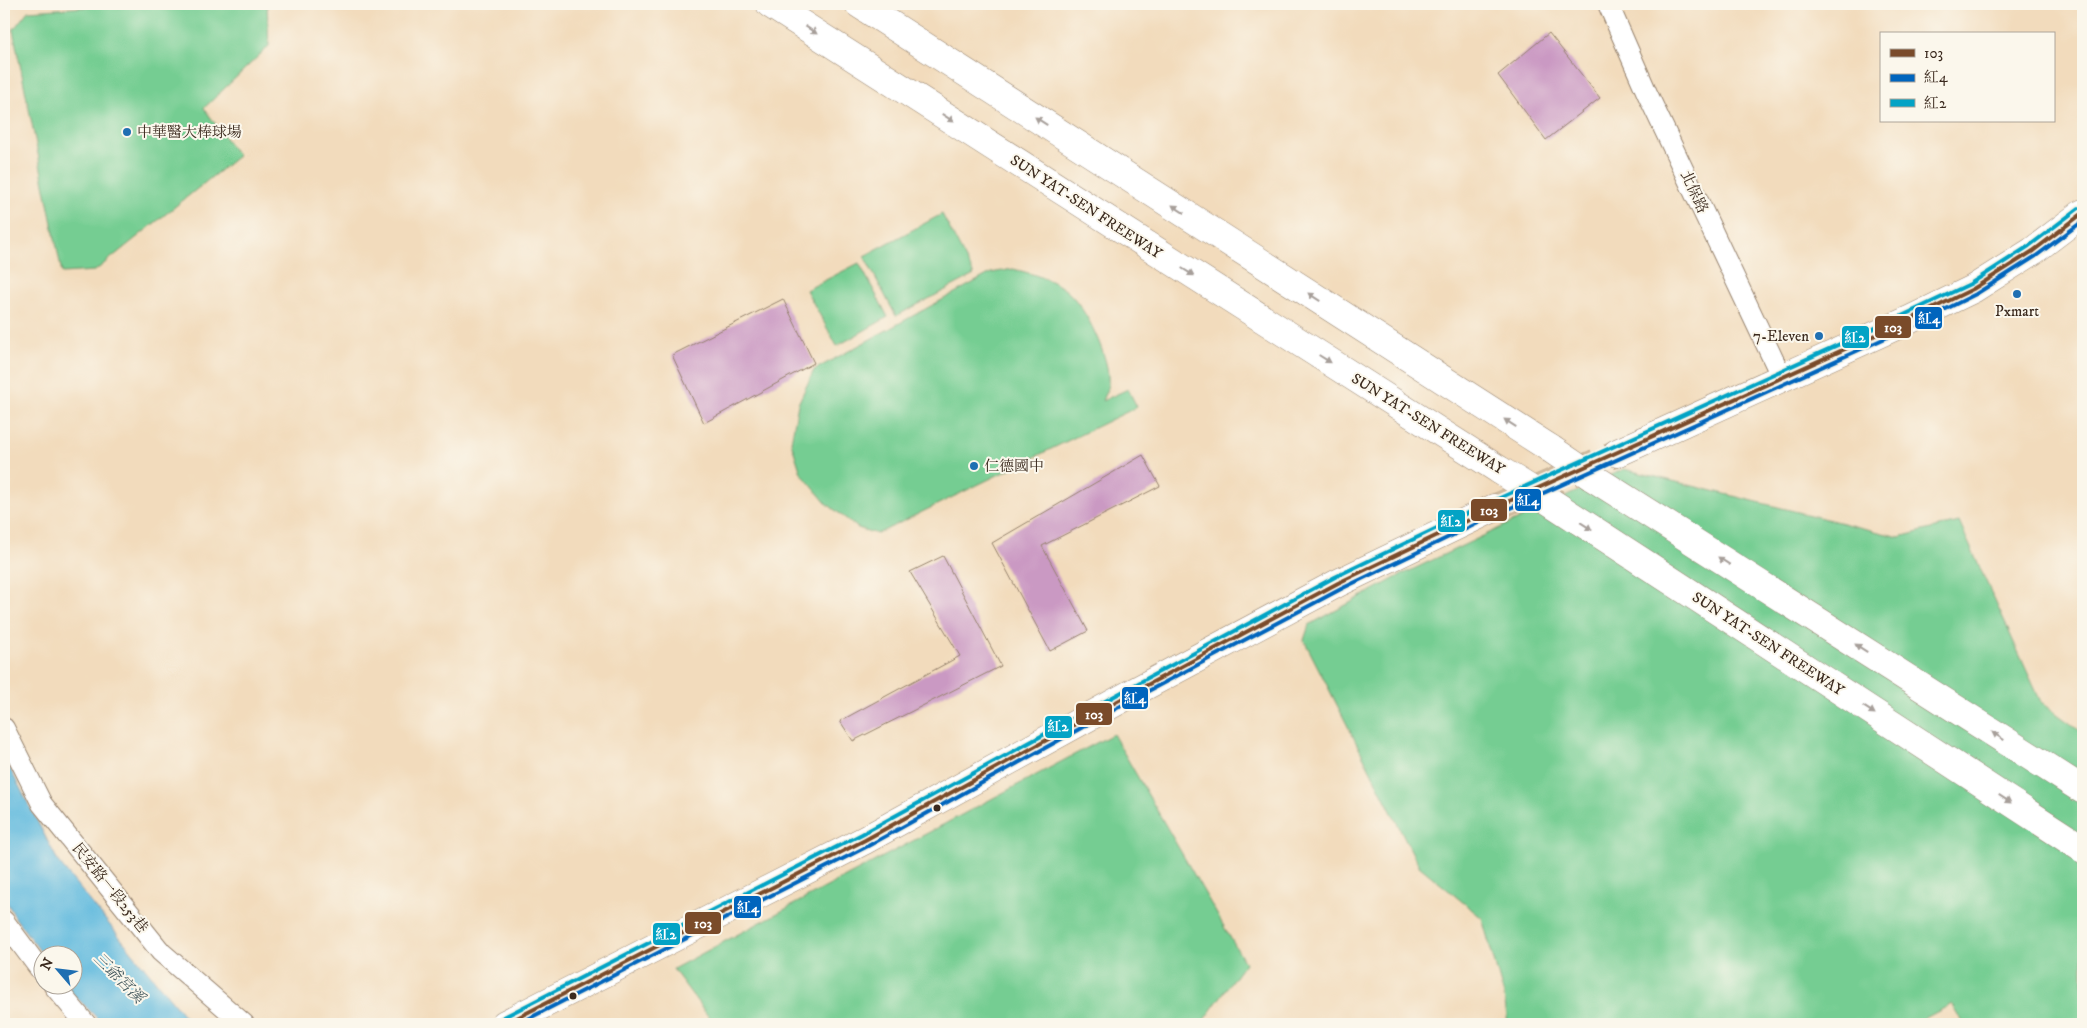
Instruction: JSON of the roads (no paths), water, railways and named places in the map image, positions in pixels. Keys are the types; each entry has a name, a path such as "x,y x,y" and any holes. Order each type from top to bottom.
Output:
{"main road":[{"name":"SUN YAT-SEN FREEWAY","path":"770,4 1546,499 2083,849"},
{"path":"860,4 1592,477 2083,790"},
{"path":"1617,453 1973,289 2033,251 2083,213"},
{"path":"506,1024 865,840 1134,692 1330,588 1494,508"}],"street":[{"name":"北保路","path":"1608,4 1782,378"},
{"name":"民安路一段253巷","path":"4,728 42,804 161,952 244,1024"},
{"path":"4,921 32,959"},
{"path":"62,996 86,1024"}],"water":[{"name":"三爺宮溪","path":"4,757 59,863 191,1024 103,1024 75,996 82,996 82,946 36,946 16,919 4,897"}],"tunnel":[{"path":"1494,508 1617,453"}],"place":[{"name":"中華醫大棒球場","path":"127,132"},
{"name":"Pxmart","path":"2017,294"},
{"name":"7-Eleven","path":"1819,336"},
{"name":"仁德國中","path":"974,466"}]}
